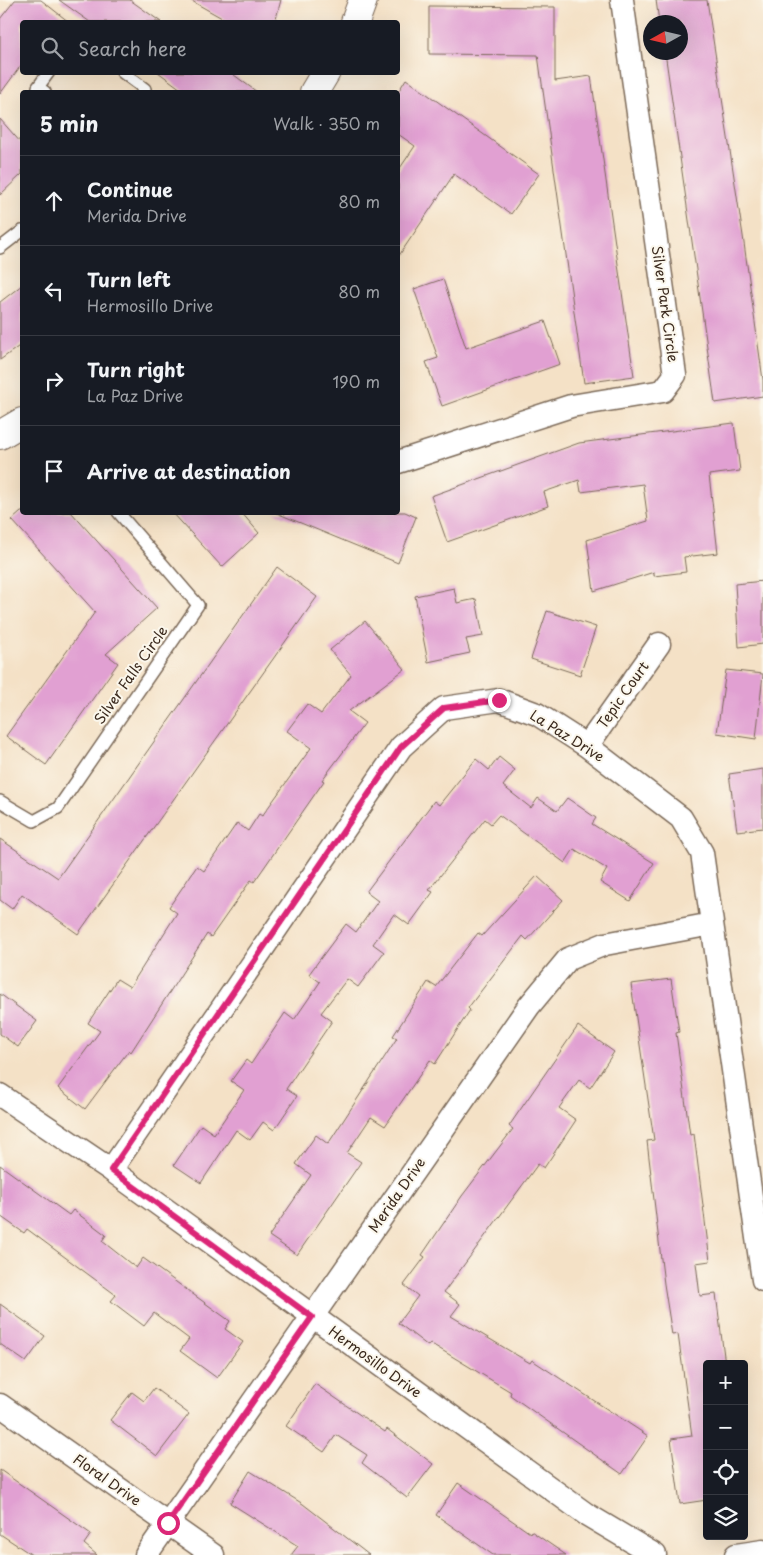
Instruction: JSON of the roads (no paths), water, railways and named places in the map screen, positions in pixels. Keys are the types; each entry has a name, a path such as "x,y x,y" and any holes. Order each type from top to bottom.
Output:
{"street":[{"path":"356,20 362,0"},
{"name":"Silver Park Circle","path":"400,461 571,406 663,391 675,375 622,0"},
{"path":"315,90 324,75"},
{"path":"0,435 20,423"},
{"name":"Tepic Court","path":"587,746 659,644"},
{"name":"La Paz Drive","path":"111,1170 401,747 444,708 499,700 537,714 587,746 681,818 702,853 763,1280"},
{"name":"Merida Drive","path":"146,1555 529,1006 568,959 604,944 712,924"},
{"name":"Hermosillo Drive","path":"0,1095 111,1170 586,1514 655,1555"},
{"name":"Floral Drive","path":"0,1406 213,1555"},
{"path":"736,1555 763,1551"}],"lane":[{"path":"42,90 38,87 47,75"},
{"path":"126,75 144,90"},
{"path":"0,248 20,233"},
{"name":"Silver Falls Circle","path":"0,801 34,821 58,808 198,605 121,515"}]}
